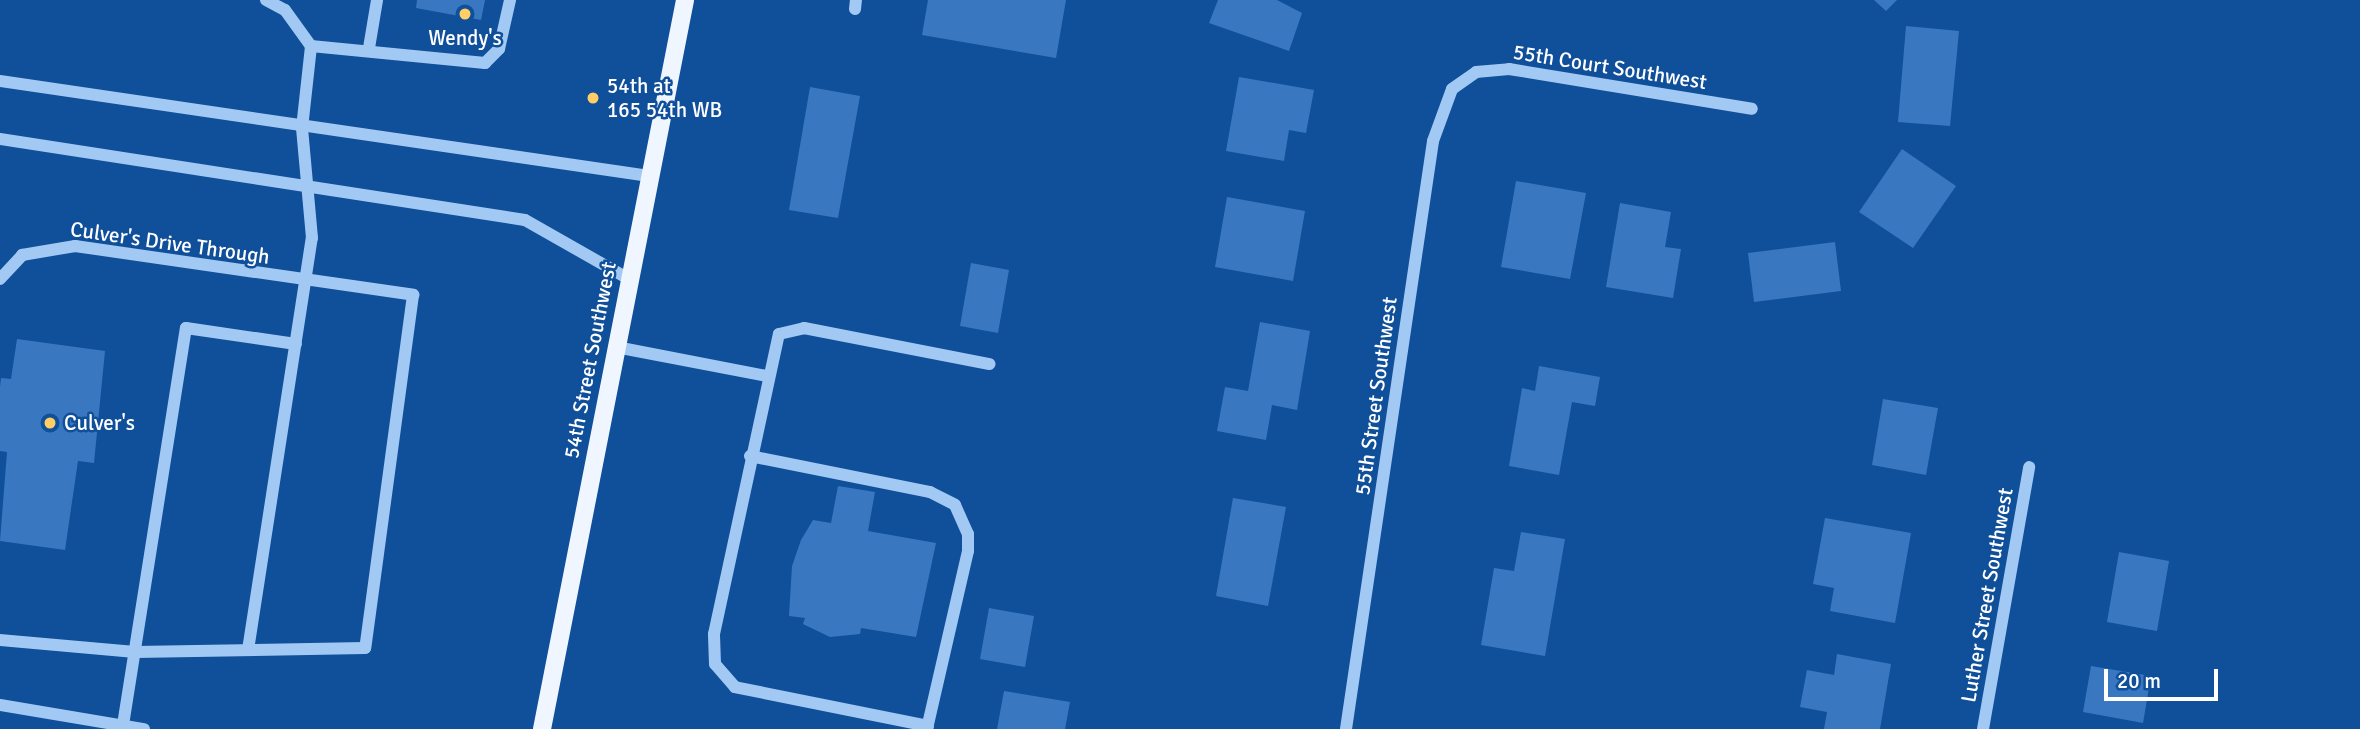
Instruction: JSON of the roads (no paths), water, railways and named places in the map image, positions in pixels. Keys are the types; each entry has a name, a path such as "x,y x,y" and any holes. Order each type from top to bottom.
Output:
{"main road":[{"name":"54th Street Southwest","path":"542,729 685,0"}],"street":[{"path":"0,639 135,652 248,650 306,281 313,220 306,187 302,128 311,46 285,10 266,0"},
{"path":"369,48 377,0"},
{"path":"311,46 369,48 485,63 499,49 510,0"},
{"name":"55th Court Southwest","path":"1464,77 1490,69 1527,70 1752,109"},
{"name":"55th Street Southwest","path":"1346,729 1433,141 1444,104 1464,77"},
{"path":"0,81 302,128 649,176"},
{"path":"0,139 525,220 555,233 629,279"},
{"name":"Culver's Drive Through","path":"0,279 22,255 75,246 413,295 365,648 248,650"},
{"path":"123,725 186,328 296,344"},
{"path":"750,456 930,492 955,505 968,534 968,551 928,727 750,692 723,677 715,664 714,634 766,376 773,344 789,328 990,364"},
{"path":"615,346 766,376"},
{"name":"Luther Street Southwest","path":"1983,729 2029,467"},
{"path":"0,705 89,725 123,725 144,729"}],"place":[{"name":"Wendy's","path":"465,14"},
{"name":"54th at 165 54th WB","path":"593,98"},
{"name":"Culver's","path":"50,423"}]}
